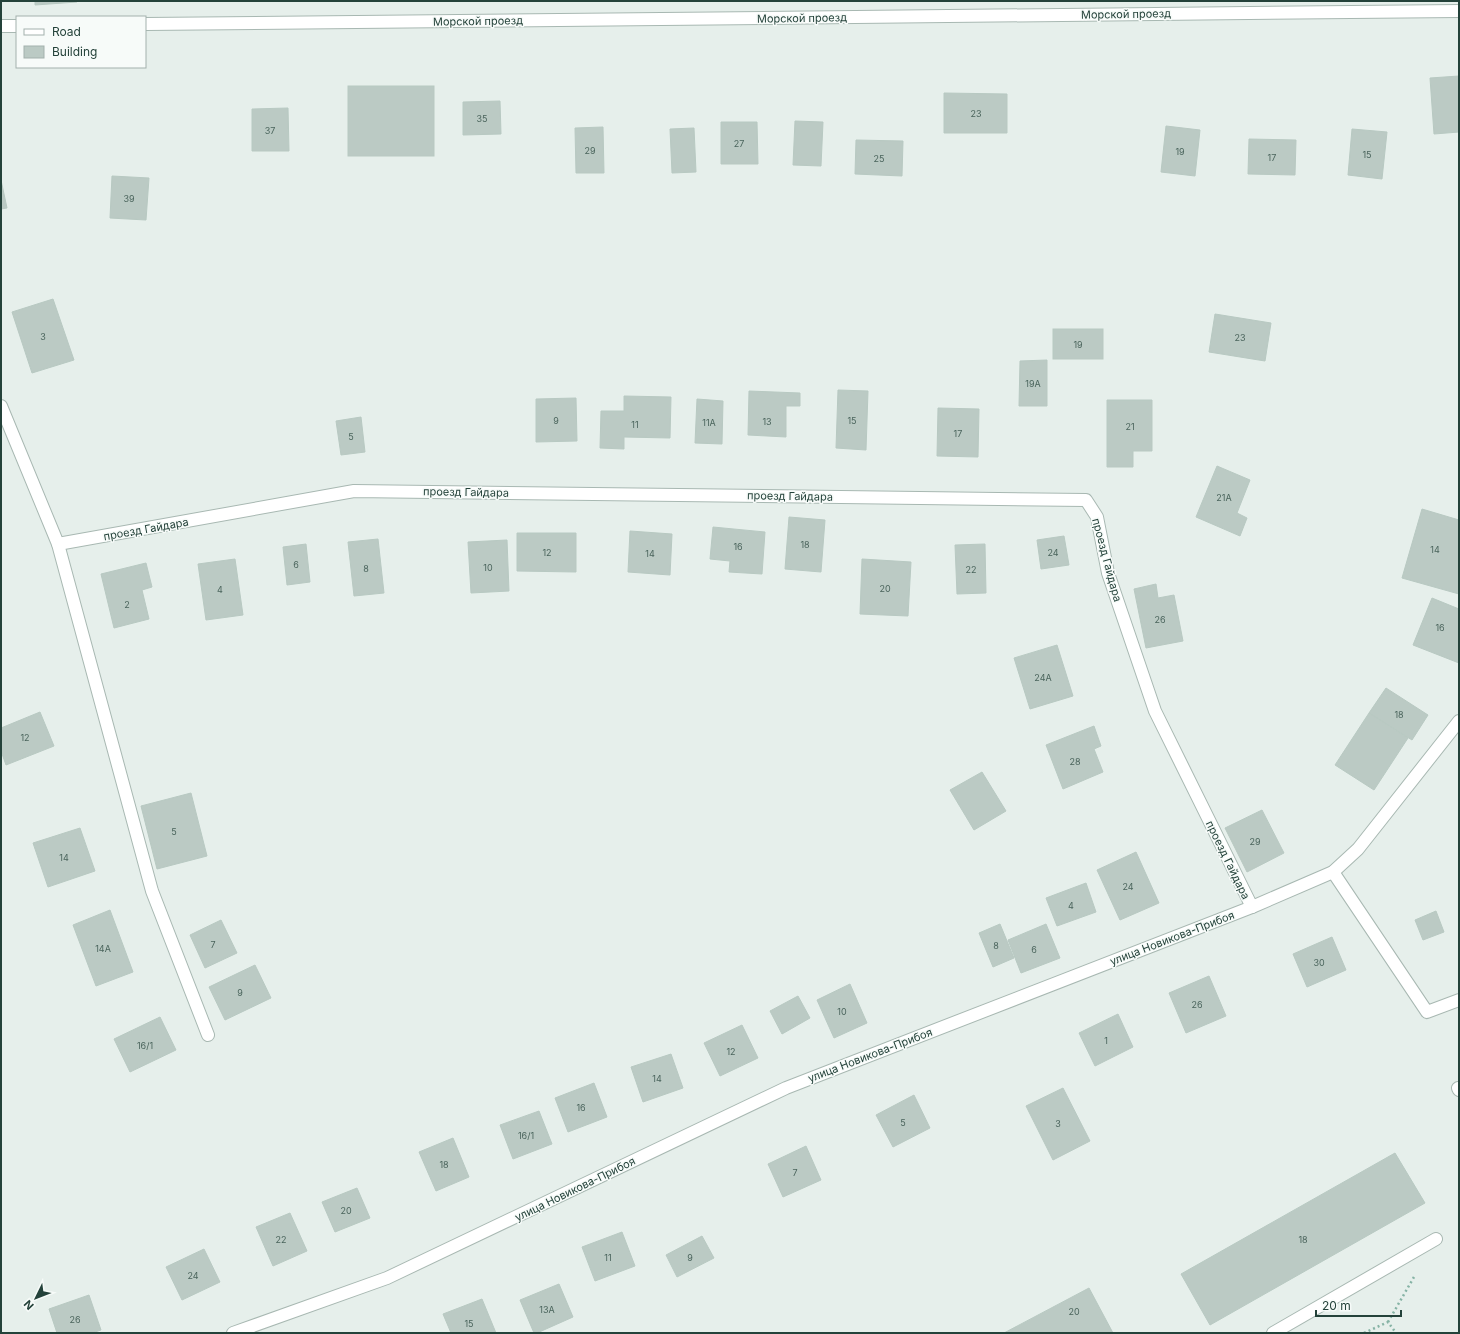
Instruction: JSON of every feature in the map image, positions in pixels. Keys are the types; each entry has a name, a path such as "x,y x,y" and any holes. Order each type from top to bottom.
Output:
{"street":[{"name":"Морской проезд","path":"146,24 1459,11"},
{"path":"1,26 16,26"},
{"path":"1,406 58,544 152,891 208,1035"},
{"name":"проезд Гайдара","path":"58,544 354,491 1086,500 1097,517 1108,573 1155,711 1252,907"},
{"name":"улица Новикова-Прибоя","path":"233,1333 387,1278 786,1088 1252,907 1333,872 1358,849 1459,721"},
{"path":"1333,872 1427,1012 1459,1000"},
{"path":"1274,1333 1436,1239"}],"path":[{"path":"1364,1333 1388,1322 1416,1274"},
{"path":"1388,1322 1396,1333"}],"building":[{"path":"35,1 77,1 77,2 35,5"},
{"path":"1459,76 1459,132 1434,134 1430,78"},
{"path":"348,86 434,86 434,156 348,156"},
{"path":"944,93 1007,94 1007,133 944,133"},
{"path":"500,101 501,134 463,135 463,102"},
{"path":"288,108 289,151 252,151 252,109"},
{"path":"795,121 823,122 821,166 793,165"},
{"path":"721,122 757,122 758,164 721,164"},
{"path":"1166,126 1200,130 1195,176 1161,172"},
{"path":"603,127 604,173 576,173 575,128"},
{"path":"694,128 696,172 672,173 670,129"},
{"path":"1352,129 1387,132 1382,179 1348,175"},
{"path":"1249,139 1296,140 1295,175 1248,174"},
{"path":"856,140 903,141 902,176 855,174"},
{"path":"112,176 149,178 146,220 110,218"},
{"path":"1,180 7,208 1,209"},
{"path":"53,299 74,360 32,373 12,312"},
{"path":"1215,314 1271,323 1265,361 1209,352"},
{"path":"1053,329 1103,329 1103,359 1053,359"},
{"path":"1047,360 1047,406 1019,406 1020,361"},
{"path":"838,390 868,391 866,450 836,448"},
{"path":"749,391 800,393 800,406 786,406 786,437 748,435"},
{"path":"624,396 671,397 670,438 624,437 624,449 600,448 601,411 624,411"},
{"path":"576,398 577,441 536,442 536,399"},
{"path":"697,399 723,401 722,444 695,443"},
{"path":"1107,400 1152,400 1152,451 1133,451 1133,467 1107,467"},
{"path":"938,408 979,409 978,457 937,456"},
{"path":"361,417 365,452 341,455 336,421"},
{"path":"1217,466 1250,480 1237,513 1247,518 1240,536 1196,517"},
{"path":"1422,509 1459,520 1459,594 1402,578"},
{"path":"789,517 825,520 821,572 785,569"},
{"path":"713,527 765,532 762,574 729,572 730,561 710,559"},
{"path":"630,531 672,534 670,575 628,572"},
{"path":"517,533 576,533 576,572 517,571"},
{"path":"1064,536 1069,565 1041,569 1037,540"},
{"path":"378,539 384,593 354,596 348,542"},
{"path":"507,540 509,591 471,593 468,542"},
{"path":"306,544 310,582 287,585 283,547"},
{"path":"985,544 986,593 957,594 955,545"},
{"path":"235,559 243,615 206,620 198,564"},
{"path":"862,559 911,562 908,616 860,614"},
{"path":"146,563 152,587 142,590 149,619 114,628 101,574"},
{"path":"1156,584 1158,598 1174,595 1183,641 1146,648 1134,589"},
{"path":"1432,598 1459,609 1459,663 1413,645"},
{"path":"1057,645 1073,696 1030,709 1014,658"},
{"path":"1386,688 1428,715 1412,740 1369,713"},
{"path":"40,712 54,746 6,765 1,751 1,728"},
{"path":"1369,713 1408,738 1374,790 1335,765"},
{"path":"1094,726 1101,746 1094,749 1103,772 1063,789 1046,745"},
{"path":"982,772 1006,811 974,830 950,790"},
{"path":"191,793 207,856 157,869 141,806"},
{"path":"1262,810 1284,853 1247,872 1225,828"},
{"path":"80,828 95,871 48,887 33,843"},
{"path":"1136,852 1159,903 1120,920 1097,870"},
{"path":"1086,883 1096,912 1057,926 1046,898"},
{"path":"110,910 133,972 96,986 73,925"},
{"path":"1436,911 1444,932 1423,940 1415,920"},
{"path":"221,920 237,953 205,968 190,935"},
{"path":"1000,924 1014,958 993,967 979,933"},
{"path":"1046,924 1060,958 1021,973 1008,940"},
{"path":"1332,937 1346,970 1307,987 1293,954"},
{"path":"255,965 271,998 225,1020 209,987"},
{"path":"1209,976 1226,1016 1186,1033 1169,993"},
{"path":"850,984 867,1023 834,1038 817,1000"},
{"path":"798,996 810,1018 782,1034 770,1011"},
{"path":"1118,1014 1133,1047 1095,1066 1079,1033"},
{"path":"160,1017 176,1050 130,1072 114,1039"},
{"path":"742,1025 758,1058 720,1076 704,1043"},
{"path":"671,1054 683,1088 643,1102 631,1067"},
{"path":"594,1083 607,1117 568,1132 555,1098"},
{"path":"1063,1088 1090,1141 1053,1160 1026,1106"},
{"path":"914,1095 930,1128 893,1147 876,1115"},
{"path":"539,1111 552,1144 513,1159 500,1125"},
{"path":"453,1138 469,1177 436,1191 419,1152"},
{"path":"806,1146 821,1180 783,1197 768,1164"},
{"path":"1395,1153 1425,1203 1210,1325 1181,1274"},
{"path":"357,1188 370,1218 335,1232 322,1202"},
{"path":"290,1213 307,1251 273,1266 256,1227"},
{"path":"622,1232 635,1266 595,1281 582,1247"},
{"path":"702,1236 714,1258 677,1277 666,1255"},
{"path":"204,1249 220,1282 182,1300 166,1267"},
{"path":"559,1284 573,1317 534,1333 520,1300"},
{"path":"1089,1288 1113,1333 1004,1333"},
{"path":"89,1295 101,1330 92,1333 57,1333 49,1309"},
{"path":"482,1299 496,1333 451,1333 443,1314"}]}
